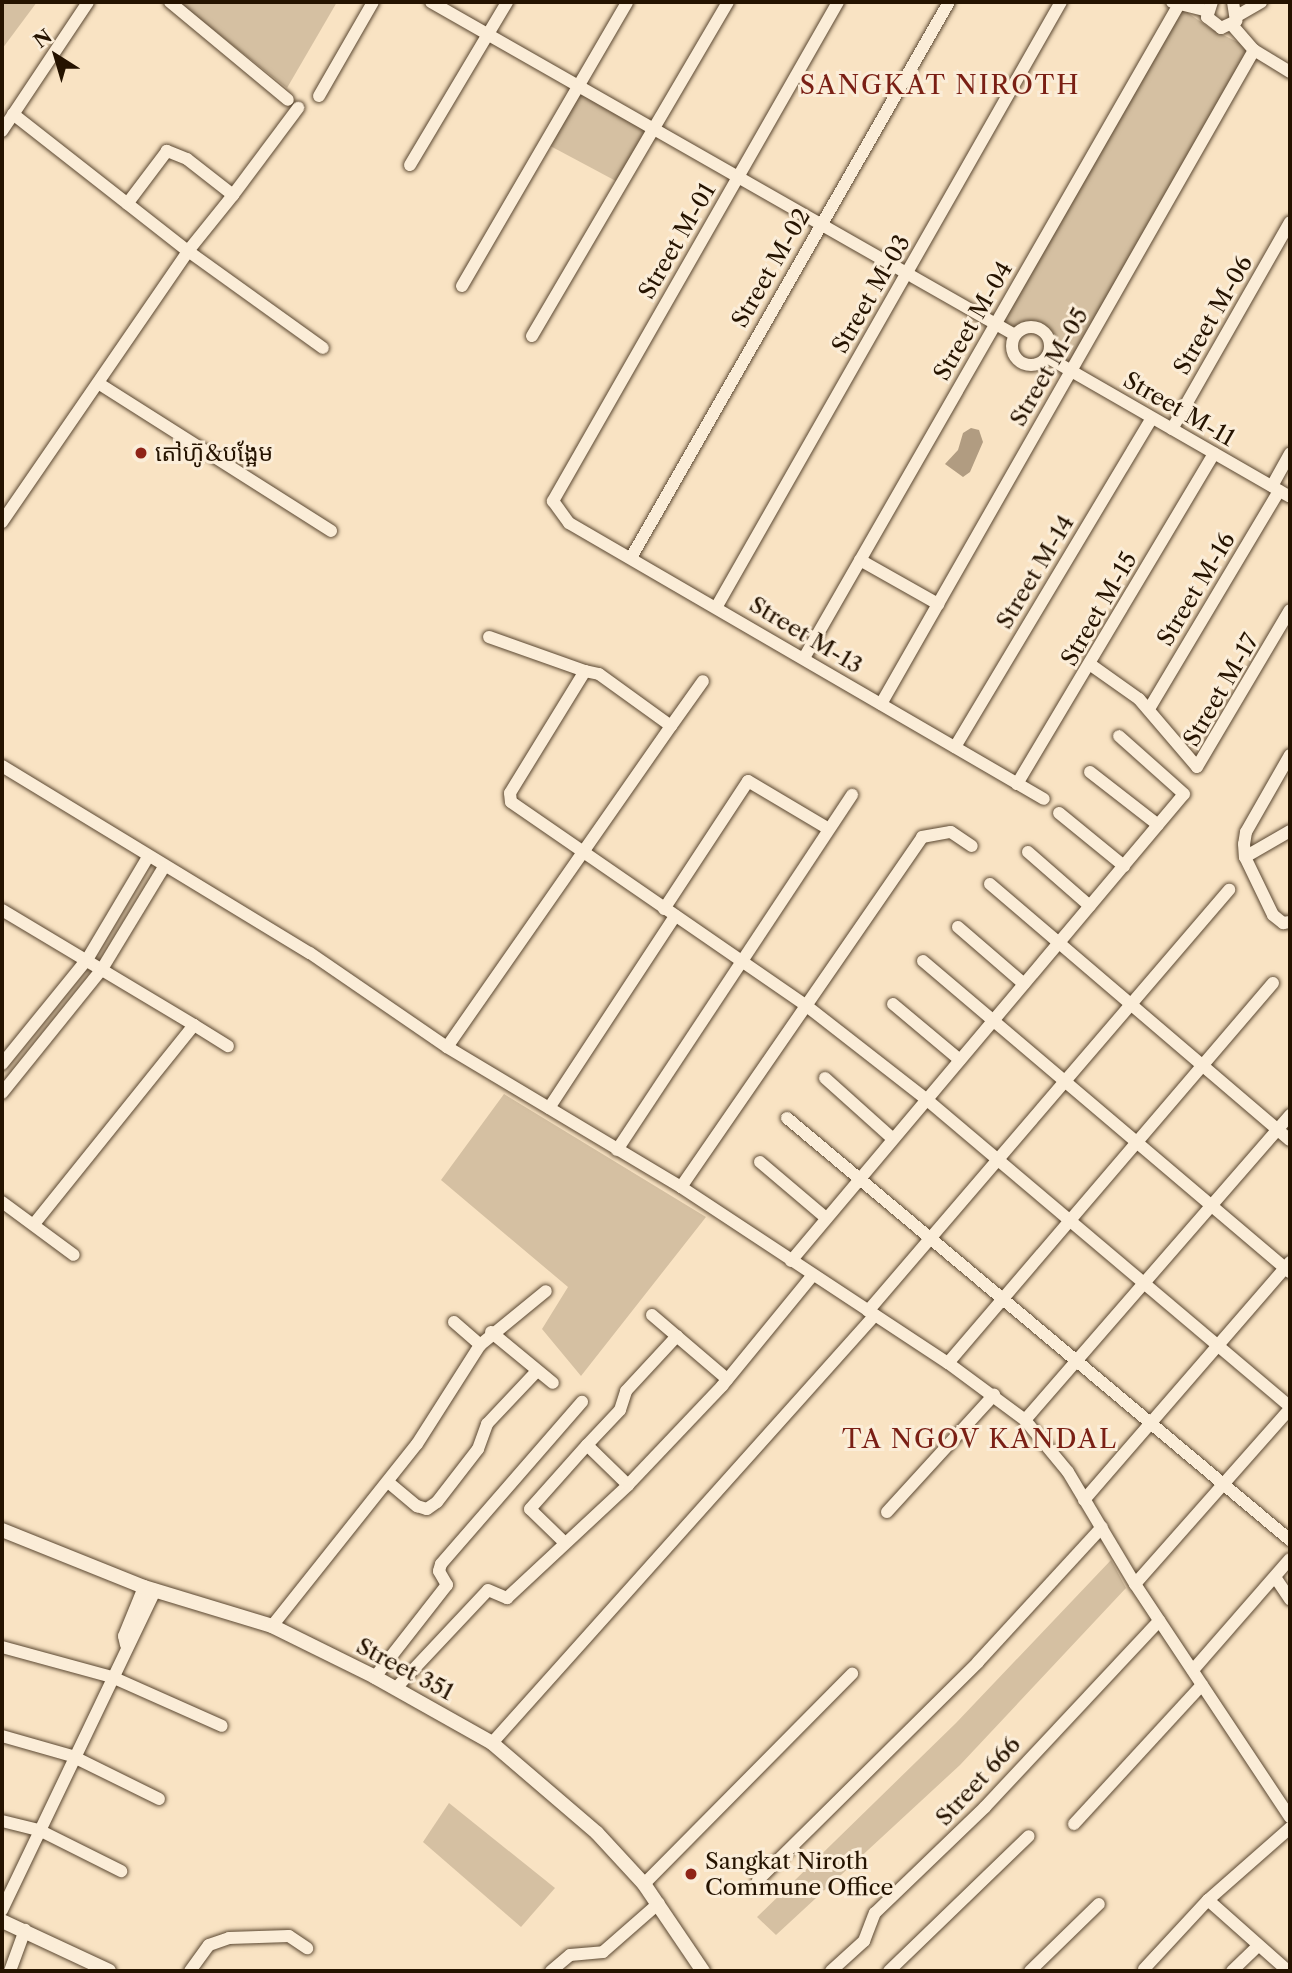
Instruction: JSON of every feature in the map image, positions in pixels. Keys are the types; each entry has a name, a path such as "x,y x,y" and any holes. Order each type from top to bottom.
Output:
{"street":[{"path":"2,131 88,2"},
{"path":"170,2 288,100"},
{"path":"319,96 373,2"},
{"path":"431,2 1015,335"},
{"path":"410,165 507,2"},
{"path":"462,286 626,2"},
{"path":"531,336 728,2"},
{"name":"Street M-01","path":"553,501 838,2"},
{"name":"Street M-02","path":"632,556 949,2"},
{"name":"Street M-03","path":"717,606 1060,2"},
{"path":"1233,2 1235,20 1254,50 1290,72"},
{"path":"1175,4 1210,6 1215,26 1235,20 1261,2"},
{"name":"Street M-04","path":"804,658 1175,4"},
{"name":"Street M-05","path":"881,704 1254,50"},
{"path":"2,522 188,251 298,108"},
{"path":"13,114 188,251 323,348"},
{"path":"127,204 167,150 187,159 233,195"},
{"name":"Street M-06","path":"1172,429 1290,222"},
{"path":"1031,327 1043,331 1049,341 1047,357 1030,366 1018,361 1012,350 1015,335 1031,327"},
{"name":"Street M-11","path":"1047,357 1281,491"},
{"path":"98,383 331,531"},
{"name":"Street M-14","path":"955,747 1152,418"},
{"name":"Street M-15","path":"1017,783 1091,665 1214,453"},
{"name":"Street M-16","path":"1149,709 1281,491 1290,454"},
{"name":"Street M-13","path":"553,501 569,523 632,556 1044,799"},
{"path":"860,560 938,604"},
{"name":"Street M-17","path":"1091,665 1149,709 1192,766 1202,765 1290,610"},
{"path":"489,637 599,674 671,726"},
{"path":"584,671 509,799 804,1004 926,1098 1145,1281 1290,1408 1226,1486 1135,1584"},
{"path":"447,1047 703,681"},
{"path":"790,1261 1184,794 1119,736"},
{"path":"1290,755 1246,832 1245,857 1273,915 1283,923 1290,922"},
{"path":"2,766 164,867 310,953 447,1047 681,1187 812,1276 948,1363 1025,1420 1068,1472 1135,1584 1290,1817"},
{"path":"1090,772 1158,825"},
{"path":"549,1108 748,781 827,828"},
{"path":"617,1150 743,964 827,828 852,795"},
{"path":"1059,813 1124,866"},
{"path":"1245,857 1290,831"},
{"path":"681,1187 804,1004 922,836 951,832 972,846"},
{"path":"1028,852 1090,906"},
{"path":"2,1064 88,958 148,857"},
{"path":"2,1093 102,969 164,867"},
{"path":"990,884 1290,1140"},
{"path":"492,1742 872,1313 999,1159 1229,890"},
{"path":"2,910 88,958 228,1045"},
{"path":"958,927 1024,984"},
{"path":"923,961 1288,1267 1084,1500"},
{"path":"948,1363 1004,1301 1273,983"},
{"path":"893,1004 960,1060"},
{"path":"34,1224 194,1025"},
{"path":"825,1077 893,1139"},
{"path":"1025,1420 1290,1115"},
{"path":"787,1118 1290,1540"},
{"path":"760,1162 826,1218"},
{"path":"2,1202 74,1255"},
{"path":"396,1688 488,1590 507,1598 628,1485 727,1379 812,1276"},
{"path":"272,1626 388,1482 480,1345 491,1332 546,1290"},
{"path":"652,1315 727,1379"},
{"path":"454,1322 480,1345"},
{"path":"491,1332 536,1372 553,1383"},
{"path":"564,1542 530,1508 620,1410 626,1391 677,1336"},
{"path":"388,1482 417,1506 427,1510 437,1502 478,1449 487,1424 536,1372"},
{"path":"887,1512 994,1395"},
{"path":"375,1677 447,1585 439,1571 441,1564 582,1402"},
{"path":"587,1445 628,1485"},
{"path":"758,1880 978,1662 1102,1527"},
{"name":"Street 351","path":"2,1530 150,1588 272,1626 396,1688 492,1742 597,1833 659,1903 704,1971"},
{"path":"1193,1670 1290,1559"},
{"path":"1275,1577 1290,1599"},
{"path":"2,1910 72,1756 112,1677 126,1645 124,1636 150,1588"},
{"name":"Street 666","path":"831,1971 864,1941 875,1913 985,1807 1159,1621"},
{"path":"2,1647 112,1677 222,1726"},
{"path":"644,1884 852,1674"},
{"path":"1074,1824 1202,1685"},
{"path":"2,1736 72,1756 159,1800"},
{"path":"2,1821 39,1830 121,1871"},
{"path":"1144,1969 1208,1900 1290,1828"},
{"path":"889,1971 1029,1836"},
{"path":"1208,1900 1288,1971"},
{"path":"551,1971 570,1955 603,1952 659,1903"},
{"path":"1030,1971 1099,1904"},
{"path":"2,1921 109,1971"},
{"path":"10,1971 25,1930"},
{"path":"190,1971 209,1945 229,1938 289,1936 307,1948"},
{"path":"1232,1971 1258,1946"}],"shaded area":[{"path":"2,2 37,2 2,49"},
{"path":"178,2 337,2 287,88"},
{"path":"1178,6 1211,29 1254,50 1071,371 1047,357 1050,342 1043,331 1025,328 1015,335 995,324"},
{"path":"578,86 654,126 623,185 547,144"},
{"path":"971,428 979,430 983,442 970,472 963,477 945,464 958,450 963,433"},
{"path":"504,1094 706,1217 581,1376 542,1329 568,1287 441,1180"},
{"path":"1111,1560 1126,1588 960,1765 776,1935 757,1917 956,1723"},
{"path":"449,1803 555,1888 521,1927 423,1842"}],"place":[{"name":"តៅហ៊ូ&បង្អែម","path":"141,453"},
{"name":"Sangkat Niroth Commune Office","path":"691,1874"}],"district":[{"name":"SANGKAT NIROTH","path":"940,86"},
{"name":"TA NGOV KANDAL","path":"980,1440"}]}
